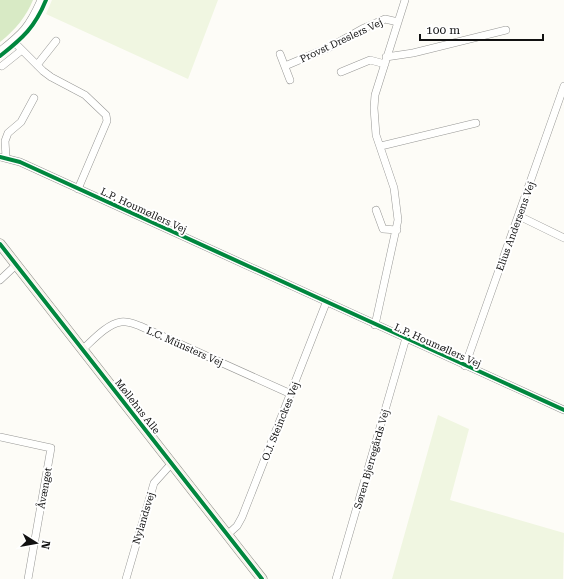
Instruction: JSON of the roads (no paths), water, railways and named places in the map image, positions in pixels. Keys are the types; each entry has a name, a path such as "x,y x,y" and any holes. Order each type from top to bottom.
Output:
{"street":[{"path":"0,51 24,31 32,19 41,0"},
{"name":"Provst Dreslers Vej","path":"376,325 397,230 398,207 394,188 376,135 374,108 385,61 405,0"},
{"name":"Provst Dreslers Vej","path":"285,66 330,47 362,29 385,19 398,22"},
{"path":"341,72 370,60 385,61 506,30"},
{"path":"13,41 36,65 51,77 85,95 106,115 107,121 78,189"},
{"path":"36,65 56,41"},
{"path":"2,66 22,50"},
{"path":"280,54 290,80"},
{"name":"Elius Andersens Vej","path":"465,366 564,86"},
{"name":"L.P. Houmøllers Vej","path":"34,98 21,122 8,133 3,157 78,189 564,410"},
{"path":"380,146 476,123"},
{"path":"376,210 383,229 397,230"},
{"path":"519,216 564,238"},
{"name":"Møllehus Alle","path":"0,244 262,579"},
{"path":"0,280 16,265"},
{"name":"O.J. Steinckes Vej","path":"227,536 237,526 242,517 326,303"},
{"name":"L.C. Münsters Vej","path":"83,349 105,330 121,322 127,322 140,326 291,394"},
{"name":"Søren Bjerregårds Vej","path":"336,579 406,338"},
{"name":"Åvænget","path":"0,437 51,448 28,579"},
{"name":"Nylandsvej","path":"126,579 154,483 172,463"}]}
